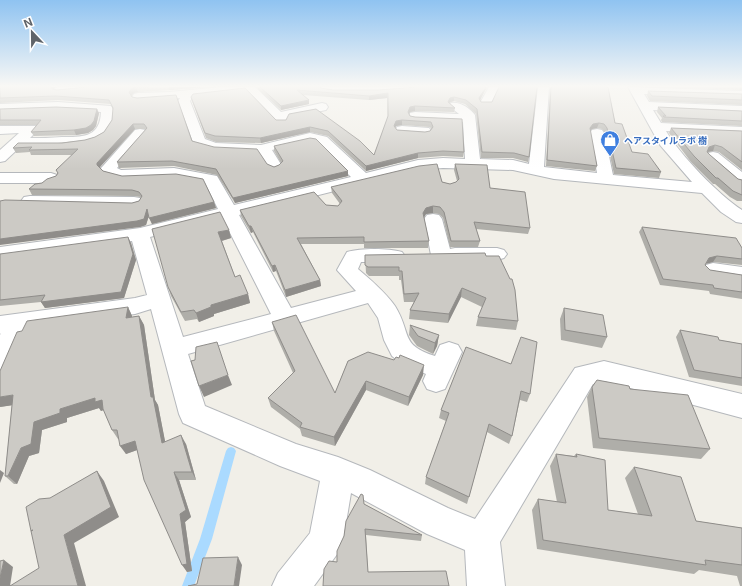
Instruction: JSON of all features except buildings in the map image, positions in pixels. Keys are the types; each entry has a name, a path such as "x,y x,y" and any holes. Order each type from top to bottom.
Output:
{"street":[{"path":"19,142 83,141 93,138 99,134 107,121 107,114"},
{"path":"189,114 199,142 215,147 263,149 272,145 310,137 322,140 362,179"},
{"path":"276,114 280,118 294,114"},
{"path":"413,130 415,114"},
{"path":"440,114 460,118 470,118"},
{"path":"468,114 470,118 473,164"},
{"path":"536,170 541,114"},
{"path":"650,114 667,145 706,188 735,208 742,218"},
{"path":"657,127 742,131"},
{"path":"0,130 32,129 0,158"},
{"path":"140,133 108,169 118,175 174,173 211,179 284,318"},
{"path":"597,133 606,179"},
{"path":"263,149 274,166"},
{"path":"713,156 742,180"},
{"path":"0,253 140,234 229,212 323,195 362,179 418,165 445,170 473,164 513,165 554,174 706,188"},
{"path":"98,202 118,175"},
{"path":"0,178 51,178"},
{"path":"27,201 134,202"},
{"path":"433,219 441,255"},
{"path":"140,234 193,414 291,456 360,481 439,522 482,539"},
{"path":"442,367 406,355 396,343 395,333 389,316 372,294 347,270 354,256 497,254"},
{"path":"713,270 742,274"},
{"path":"174,349 372,294"},
{"path":"0,365 8,343 10,323 135,306 160,300"},
{"path":"486,586 482,539 584,375 604,371 740,409"},
{"path":"291,586 326,541 338,472"}],"waterway":[{"path":"188,586 206,539 231,451"}],"place":[{"name":"ヘアスタイルラボ 樹","path":"610,157"}]}
